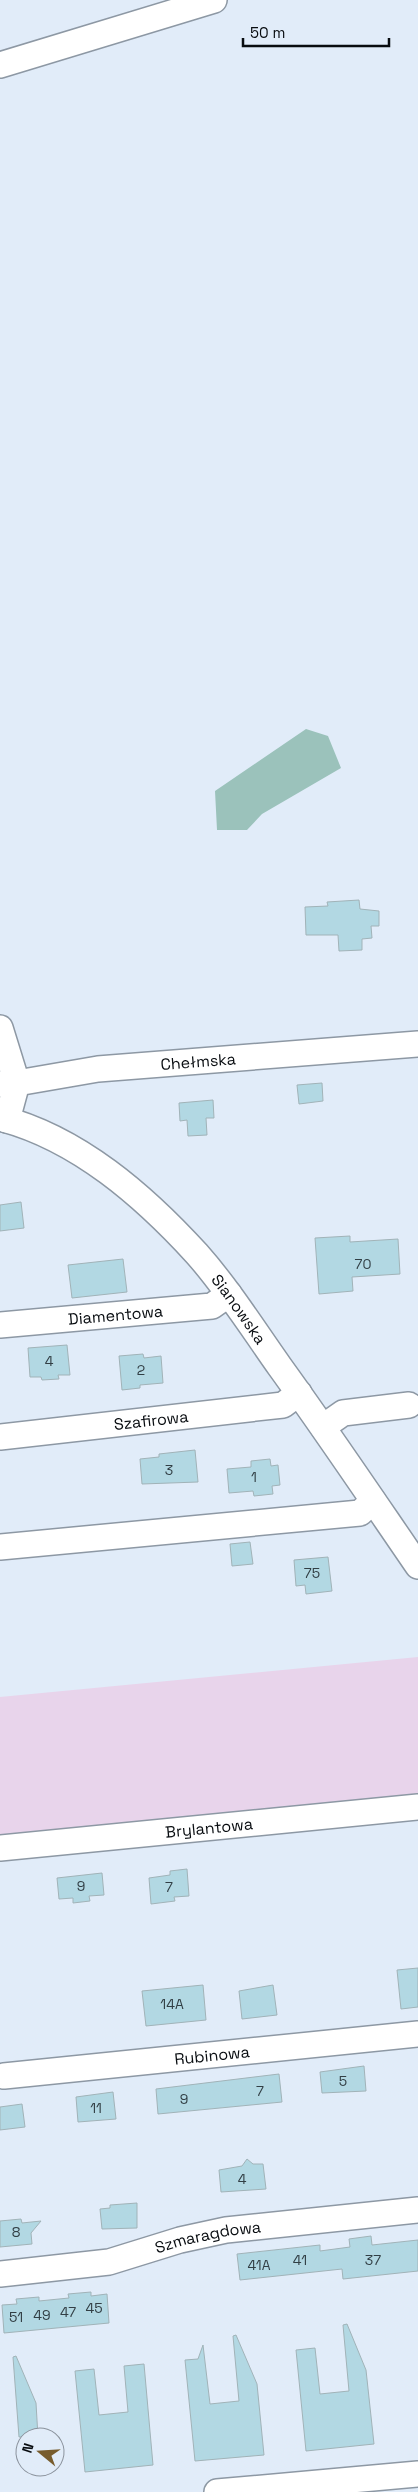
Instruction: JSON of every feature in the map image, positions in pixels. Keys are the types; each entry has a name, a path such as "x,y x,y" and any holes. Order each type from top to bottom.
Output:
{"street":[{"path":"0,65 214,0"},
{"path":"0,1028 9,1084 3,1119"},
{"name":"Chełmska","path":"9,1084 98,1070 418,1044"},
{"name":"Sianowska","path":"3,1119 54,1139 105,1169 151,1208 197,1254 229,1294 418,1566"},
{"name":"Diamentowa","path":"0,1325 212,1306 229,1294"},
{"name":"Szafirowa","path":"0,1437 283,1405 299,1393"},
{"path":"323,1427 343,1413 409,1405"},
{"path":"0,1547 360,1513 373,1501"},
{"name":"Brylantowa","path":"0,1848 418,1807"},
{"name":"Rubinowa","path":"4,2076 418,2034"},
{"name":"Szmaragdowa","path":"0,2274 109,2262 180,2240 226,2230 418,2210"},
{"path":"217,2492 418,2474"}],"shaded area":[{"path":"306,729 328,736 341,768 262,814 247,830 217,830 215,791"},
{"path":"418,1657 418,1803 0,1845 0,1697"}],"building":[{"path":"359,900 360,909 379,911 379,926 371,926 372,938 362,939 362,950 339,951 338,935 306,935 305,907 328,906 327,902"},
{"path":"322,1083 323,1101 299,1104 297,1085"},
{"path":"213,1100 214,1118 206,1118 207,1135 188,1136 187,1120 180,1121 179,1103"},
{"path":"21,1202 24,1228 0,1231 0,1205"},
{"path":"350,1236 350,1242 398,1239 400,1274 352,1277 353,1291 319,1294 315,1238"},
{"path":"123,1259 127,1292 72,1298 68,1265"},
{"path":"67,1345 70,1375 58,1375 59,1379 42,1380 41,1377 30,1377 28,1348"},
{"path":"143,1354 144,1358 161,1356 163,1383 140,1385 140,1388 122,1390 119,1356"},
{"path":"195,1450 198,1482 142,1484 140,1459 159,1457 159,1454"},
{"path":"270,1459 271,1466 278,1465 280,1485 272,1486 273,1494 254,1496 253,1491 229,1493 227,1469 251,1467 251,1461"},
{"path":"250,1542 253,1564 232,1566 230,1544"},
{"path":"328,1557 332,1591 306,1594 305,1585 296,1586 294,1560"},
{"path":"187,1869 189,1896 174,1897 175,1901 151,1904 149,1878 170,1875 170,1871"},
{"path":"102,1873 104,1895 89,1896 90,1901 73,1903 73,1898 59,1899 57,1878"},
{"path":"418,1968 418,2007 401,2009 397,1970"},
{"path":"203,1985 206,2020 146,2026 142,1991"},
{"path":"273,1985 277,2015 242,2019 239,1991"},
{"path":"364,2066 366,2091 322,2093 320,2072"},
{"path":"279,2074 282,2102 158,2114 156,2089"},
{"path":"113,2092 116,2119 78,2122 76,2097"},
{"path":"22,2104 25,2127 0,2130 0,2107"},
{"path":"247,2159 253,2164 263,2164 266,2189 221,2192 219,2170 242,2166"},
{"path":"137,2203 137,2228 102,2229 100,2209 110,2208 110,2205"},
{"path":"21,2219 22,2223 41,2221 31,2233 32,2244 0,2247 0,2221"},
{"path":"371,2236 372,2245 418,2240 418,2271 343,2279 342,2269 240,2280 237,2254 320,2245 320,2251 350,2247 349,2239"},
{"path":"91,2292 91,2296 107,2294 109,2323 4,2333 2,2305 17,2304 16,2299 39,2297 39,2301 69,2298 68,2294"},
{"path":"347,2324 366,2370 374,2444 306,2451 296,2350 315,2348 320,2394 349,2391 343,2325"},
{"path":"236,2335 257,2384 264,2455 195,2461 185,2360 198,2359 203,2345 210,2404 239,2401 233,2336"},
{"path":"16,2356 36,2403 37,2427 18,2427 13,2357"},
{"path":"144,2364 153,2465 85,2472 75,2371 94,2369 99,2415 128,2412 124,2366"}]}
